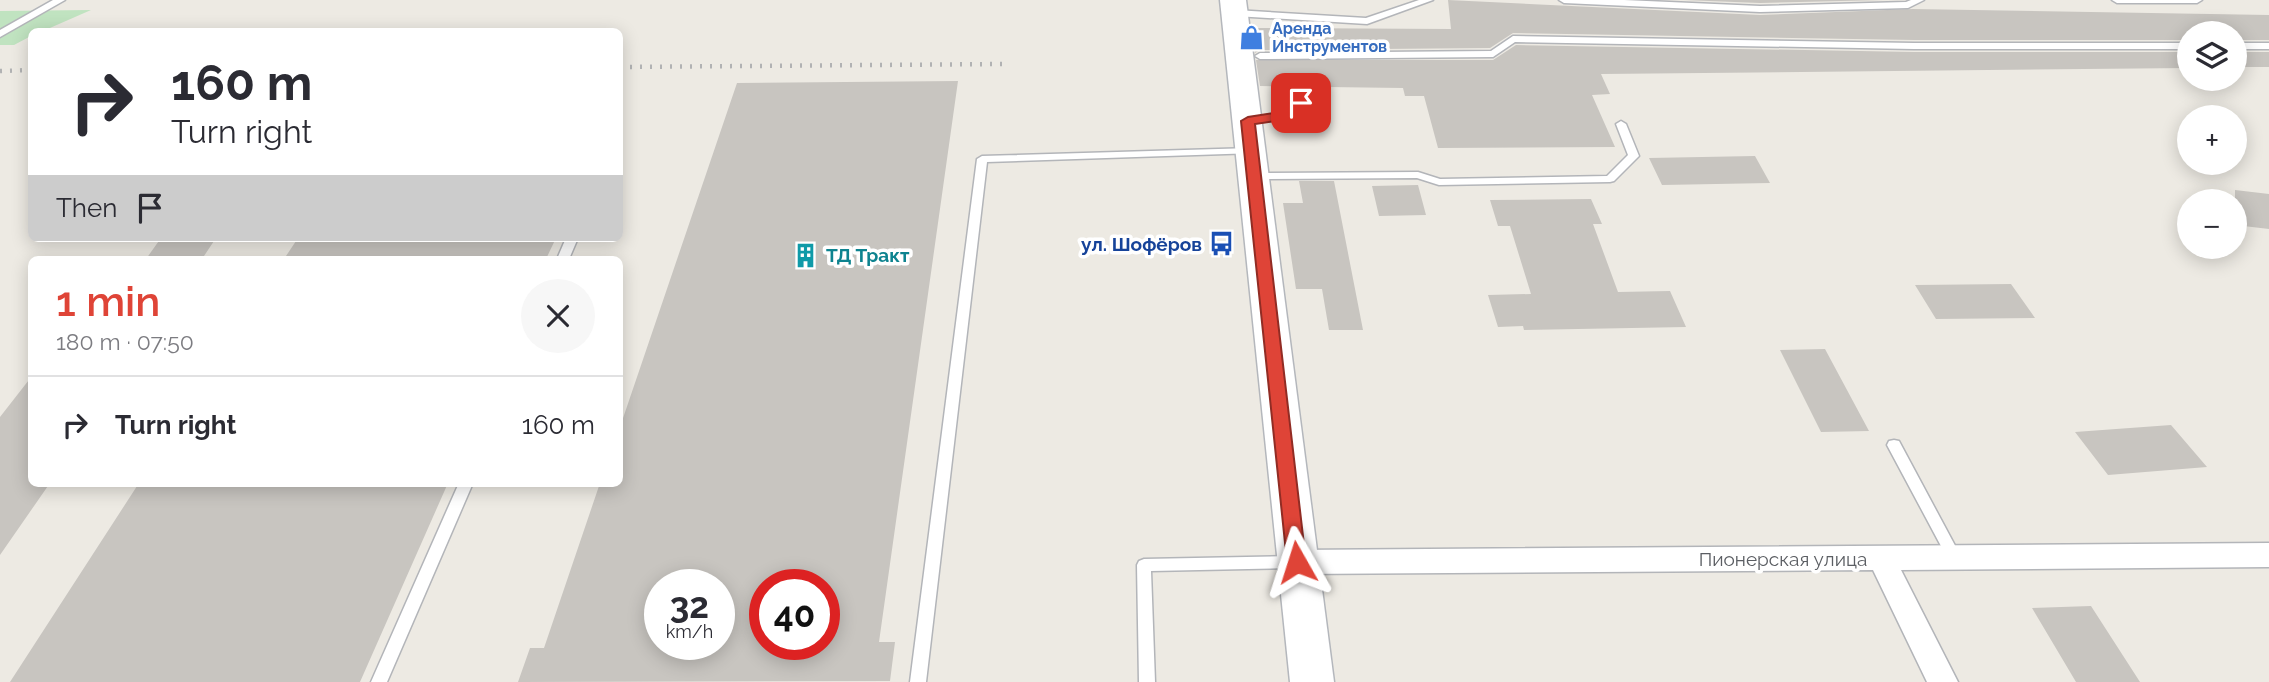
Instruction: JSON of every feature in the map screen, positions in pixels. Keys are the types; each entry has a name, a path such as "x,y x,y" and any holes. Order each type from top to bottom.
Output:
{"street":[{"path":"1234,7 1312,682"},
{"name":"Пионерская улица","path":"1297,562 2269,555"},
{"path":"1881,558 1943,682"}],"lane":[{"path":"0,34 60,0"},
{"path":"1234,7 1367,22 1428,0"},
{"path":"1564,0 1760,9 1908,5 1919,0"},
{"path":"2117,0 2197,0"},
{"path":"1260,56 1493,54 1513,39 1914,46 2177,46"},
{"path":"2247,46 2269,46"},
{"path":"1251,149 1277,117 1314,96"},
{"path":"918,682 982,159 1251,149 1418,175 1439,182 1610,179 1634,156 1621,124"},
{"path":"1894,445 1954,558"},
{"path":"379,682 464,487"},
{"path":"1147,682 1144,565 1297,562"}],"green space":[{"path":"91,10 50,28 28,28 28,38 14,45 0,45 0,11"}],"building":[{"path":"1448,0 1760,15 1913,9 2269,15 2269,40 2247,40 2247,21 2177,21 2177,40 1914,40 1513,33 1490,48 1260,50 1255,53 1252,28 1451,29"},
{"path":"1684,0 1883,0 1760,3"},
{"path":"1516,45 1914,52 2177,52 2177,68 1601,74 1610,94 1592,95 1615,147 1438,148 1424,96 1405,96 1403,88 1260,86 1256,60 1493,60"},
{"path":"2247,52 2269,52 2269,67 2247,67"},
{"name":"ТД Тракт","path":"958,81 879,642 895,642 890,681 518,682 530,648 544,648 599,487 623,487 623,418 737,83"},
{"path":"1755,156 1770,183 1662,185 1649,158"},
{"path":"1299,181 1334,181 1363,330 1329,330 1322,289 1296,289 1283,203 1303,203"},
{"path":"1418,185 1426,215 1379,216 1372,186"},
{"path":"2247,191 2269,194 2269,229 2247,226"},
{"path":"1591,199 1602,224 1593,224 1618,292 1670,291 1686,327 1524,330 1523,326 1498,327 1488,295 1531,294 1510,226 1498,226 1490,200"},
{"path":"158,242 213,242 204,256 148,256"},
{"path":"295,242 554,242 547,256 286,256"},
{"path":"2011,284 2035,318 1936,319 1915,285"},
{"path":"1825,349 1869,431 1821,432 1780,350"},
{"path":"28,381 28,487 47,487 0,555 0,417"},
{"path":"2171,425 2207,467 2108,475 2075,432"},
{"path":"136,487 446,487 360,682 10,682"},
{"path":"2091,606 2140,682 2076,682 2032,608"}],"railway":[{"path":"623,67 1002,64"},
{"path":"0,71 28,70"}],"place":[{"name":"Аренда Инструментов","path":"1252,37"},
{"name":"ул. Шофёров","path":"1222,244"},
{"name":"ТД Тракт","path":"806,255"}],"route":[{"path":"1297,562 1248,121 1277,117 1301,103"}]}
